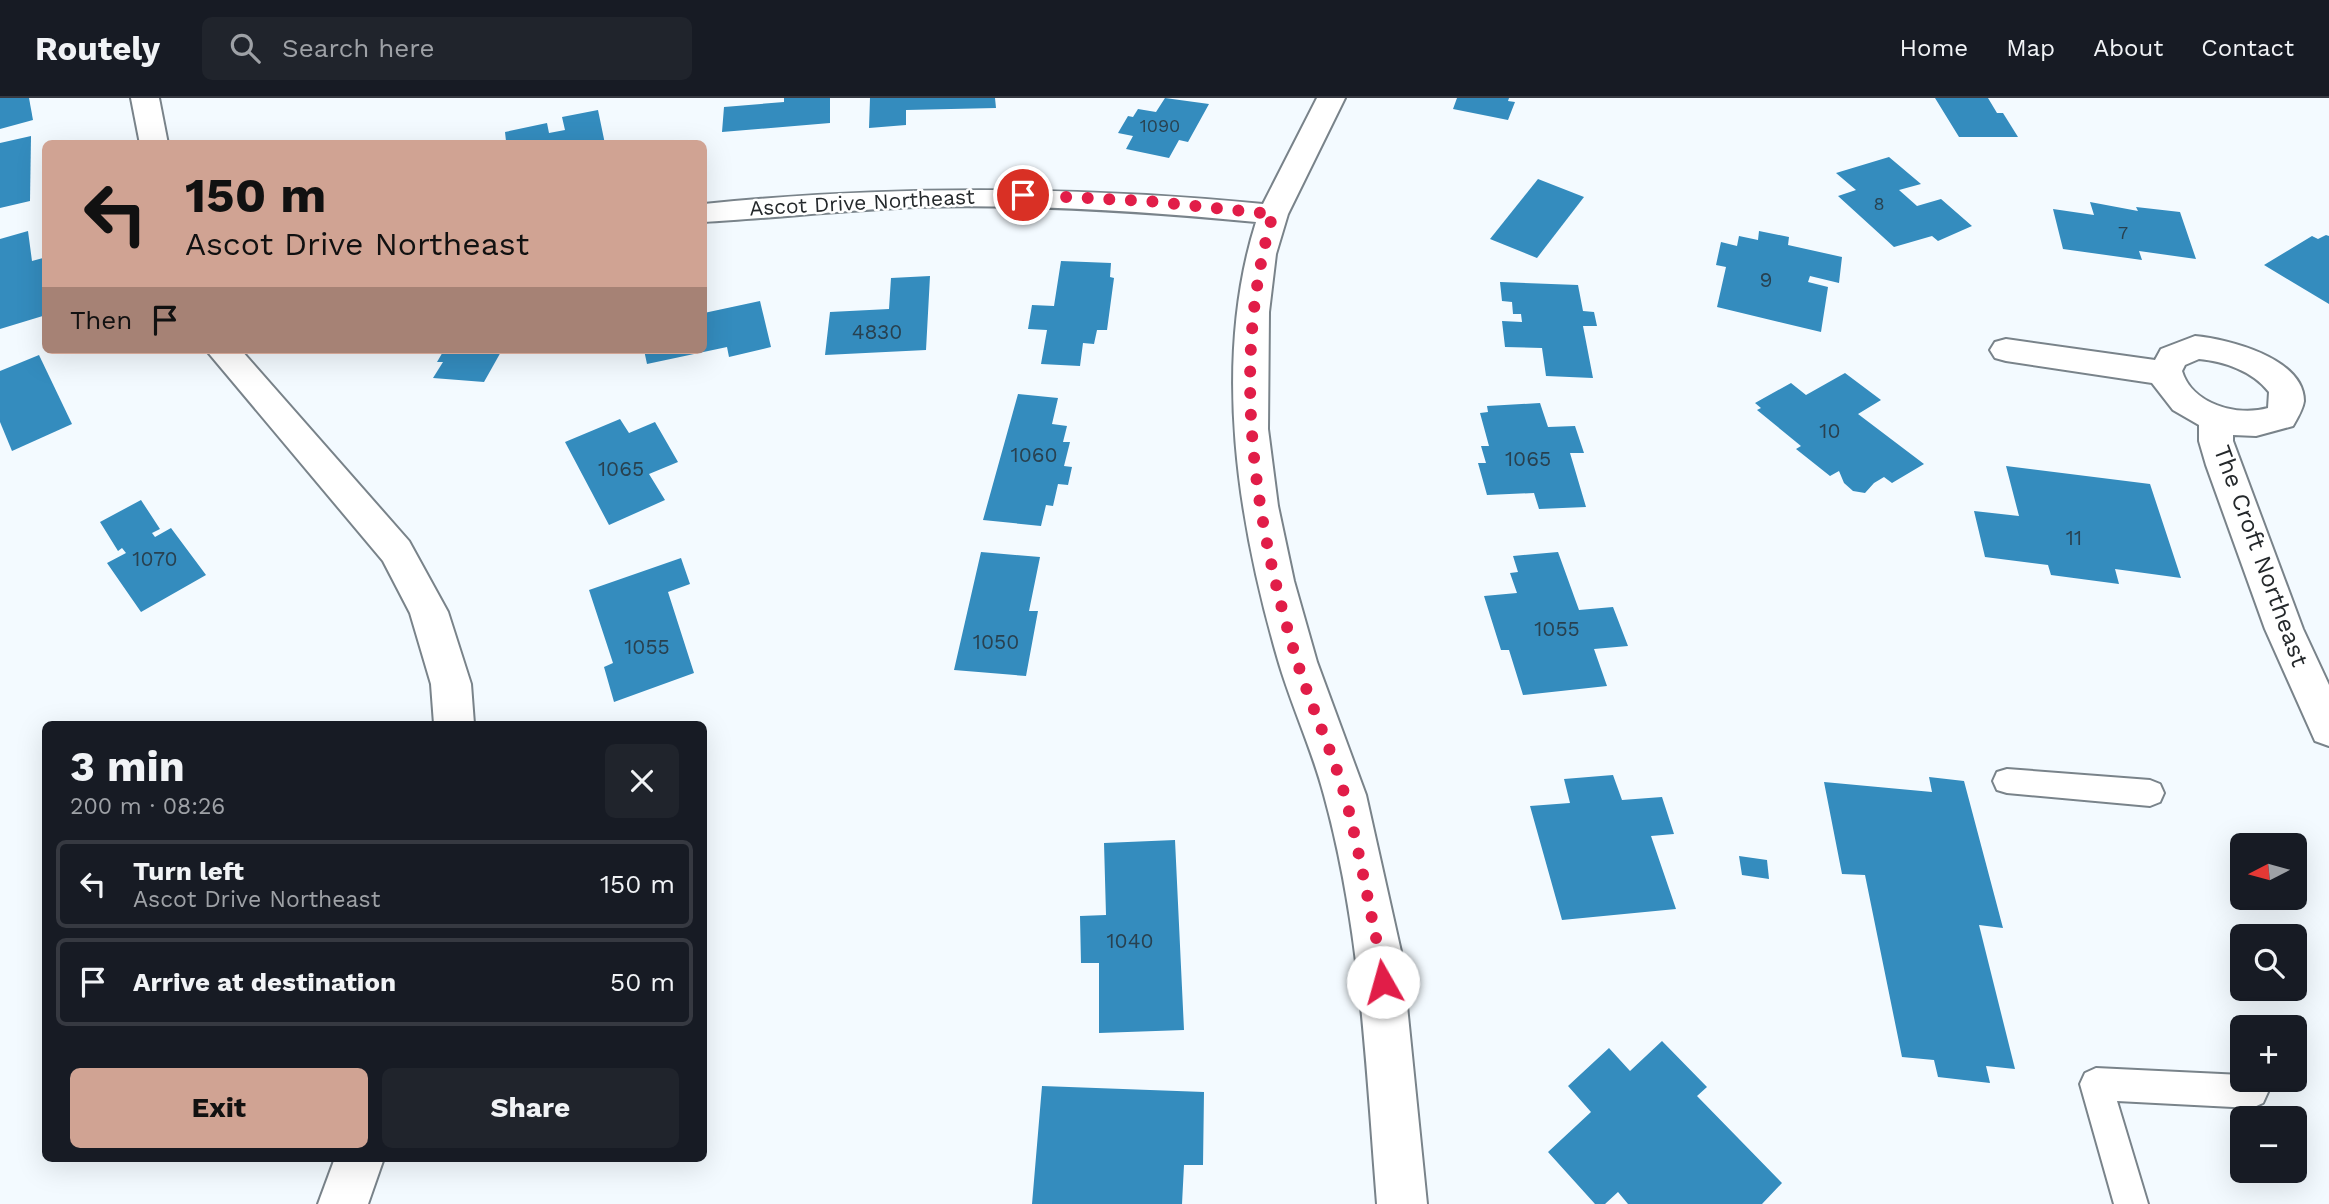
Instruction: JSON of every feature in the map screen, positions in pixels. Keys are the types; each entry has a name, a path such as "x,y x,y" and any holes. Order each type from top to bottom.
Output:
{"street":[{"path":"145,98 154,140"},
{"path":"1331,98 1273,214 1261,254 1253,312 1251,429 1260,506 1298,662 1345,795 1380,956 1402,1204"},
{"name":"Ascot Drive Northeast","path":"707,213 898,197 1023,195 1148,201 1273,214"},
{"path":"2195,347 2213,347 2244,357 2262,368 2277,380 2287,402 2281,418 2266,425 2251,427 2216,419 2181,400 2168,384 2164,373 2167,361 2175,352 2195,347"},
{"path":"2006,350 2164,373"},
{"path":"225,354 396,551 429,612 451,684 454,721"},
{"name":"The Croft Northeast","path":"2216,419 2216,441 2223,465 2284,629 2329,729"},
{"path":"343,1204 359,1162"}],"lane":[{"path":"2007,781 2150,793"},
{"path":"2131,1204 2096,1084 2230,1091"}],"building":[{"path":"0,98 29,98 33,120 0,129"},
{"path":"784,98 830,98 830,123 722,132 724,107 784,102"},
{"path":"870,98 995,98 996,108 906,110 906,125 869,128"},
{"path":"1165,98 1209,104 1188,142 1179,140 1169,158 1126,149 1133,136 1118,133 1128,116 1133,117 1138,109 1156,112"},
{"path":"1457,98 1509,98 1508,101 1515,102 1508,120 1453,109"},
{"path":"1935,98 1988,98 1997,113 2003,113 2018,137 1959,137"},
{"path":"598,110 604,140 506,140 505,132 547,123 549,133 565,130 562,117"},
{"path":"31,136 30,201 0,208 0,143"},
{"path":"1889,157 1921,184 1899,190 1917,206 1941,199 1972,226 1938,241 1932,236 1894,247 1838,196 1856,190 1836,173"},
{"path":"1538,179 1584,197 1537,258 1490,239"},
{"path":"2090,202 2138,211 2136,207 2180,212 2196,259 2139,251 2142,260 2063,249 2053,209 2094,215"},
{"path":"28,231 32,261 42,258 42,316 0,329 0,239"},
{"path":"1759,231 1789,237 1788,245 1842,257 1839,283 1810,276 1808,282 1828,287 1821,332 1717,307 1726,267 1716,265 1721,242 1737,246 1739,236 1758,240"},
{"path":"2312,236 2318,239 2329,236 2329,304 2264,265"},
{"path":"1061,261 1111,263 1110,277 1114,278 1107,330 1097,330 1094,344 1083,343 1080,366 1041,364 1047,330 1028,329 1032,305 1054,306"},
{"path":"930,276 926,350 825,355 830,312 889,309 891,278"},
{"path":"1500,282 1578,285 1583,311 1594,312 1597,326 1583,326 1593,378 1546,376 1542,348 1505,347 1502,321 1522,322 1521,314 1513,314 1512,302 1502,301"},
{"path":"760,301 771,347 729,357 727,347 707,351 707,312"},
{"path":"442,354 500,354 484,382 433,378 443,362 437,362"},
{"path":"645,354 694,354 647,364"},
{"path":"39,355 72,424 12,451 0,422 0,371"},
{"path":"1845,373 1881,400 1858,414 1924,464 1892,483 1884,477 1865,493 1853,491 1844,483 1839,471 1830,476 1796,449 1801,446 1757,410 1761,408 1755,403 1791,383 1806,395"},
{"path":"1018,394 1058,398 1052,424 1067,426 1063,442 1070,442 1064,466 1072,467 1068,485 1058,484 1053,506 1046,505 1041,526 983,520"},
{"path":"1540,403 1548,427 1575,426 1584,453 1570,453 1586,507 1539,509 1534,493 1487,495 1478,463 1486,463 1481,446 1489,446 1480,413 1488,412 1487,406"},
{"path":"620,419 629,433 655,422 678,462 649,474 665,500 609,525 565,442"},
{"path":"2006,466 2150,484 2181,578 2115,569 2119,584 2051,575 2048,565 1985,557 1974,511 2019,516"},
{"path":"141,500 160,529 152,533 155,537 171,528 206,575 141,612 107,563 126,553 122,548 118,551 100,522"},
{"path":"981,552 1040,557 1029,611 1038,611 1026,676 954,670"},
{"path":"1558,552 1579,610 1613,607 1628,646 1594,649 1607,686 1523,695 1509,650 1501,650 1484,596 1517,593 1510,573 1518,572 1513,556"},
{"path":"681,558 690,584 668,592 694,673 614,702 604,667 613,663 589,590"},
{"path":"1613,775 1622,800 1662,797 1674,834 1651,836 1676,909 1562,920 1530,806 1570,803 1564,779"},
{"path":"1929,777 1964,781 2003,928 1979,925 2015,1069 1986,1066 1990,1083 1938,1077 1934,1060 1902,1057 1865,875 1842,874 1824,782 1932,792"},
{"path":"1175,840 1184,1030 1099,1033 1099,963 1081,963 1080,916 1106,915 1104,843"},
{"path":"1739,856 1767,860 1769,879 1742,875"},
{"path":"1662,1041 1707,1087 1697,1096 1782,1183 1762,1204 1628,1204 1618,1192 1605,1204 1595,1204 1548,1152 1591,1112 1568,1086 1609,1048 1630,1071"},
{"path":"1042,1086 1204,1092 1203,1165 1184,1165 1182,1204 1032,1204"}],"route":[{"path":"1023,195 1148,201 1273,214 1261,254 1253,312 1251,429 1260,506 1275,581 1298,662 1345,795 1380,956 1383,982"}]}
